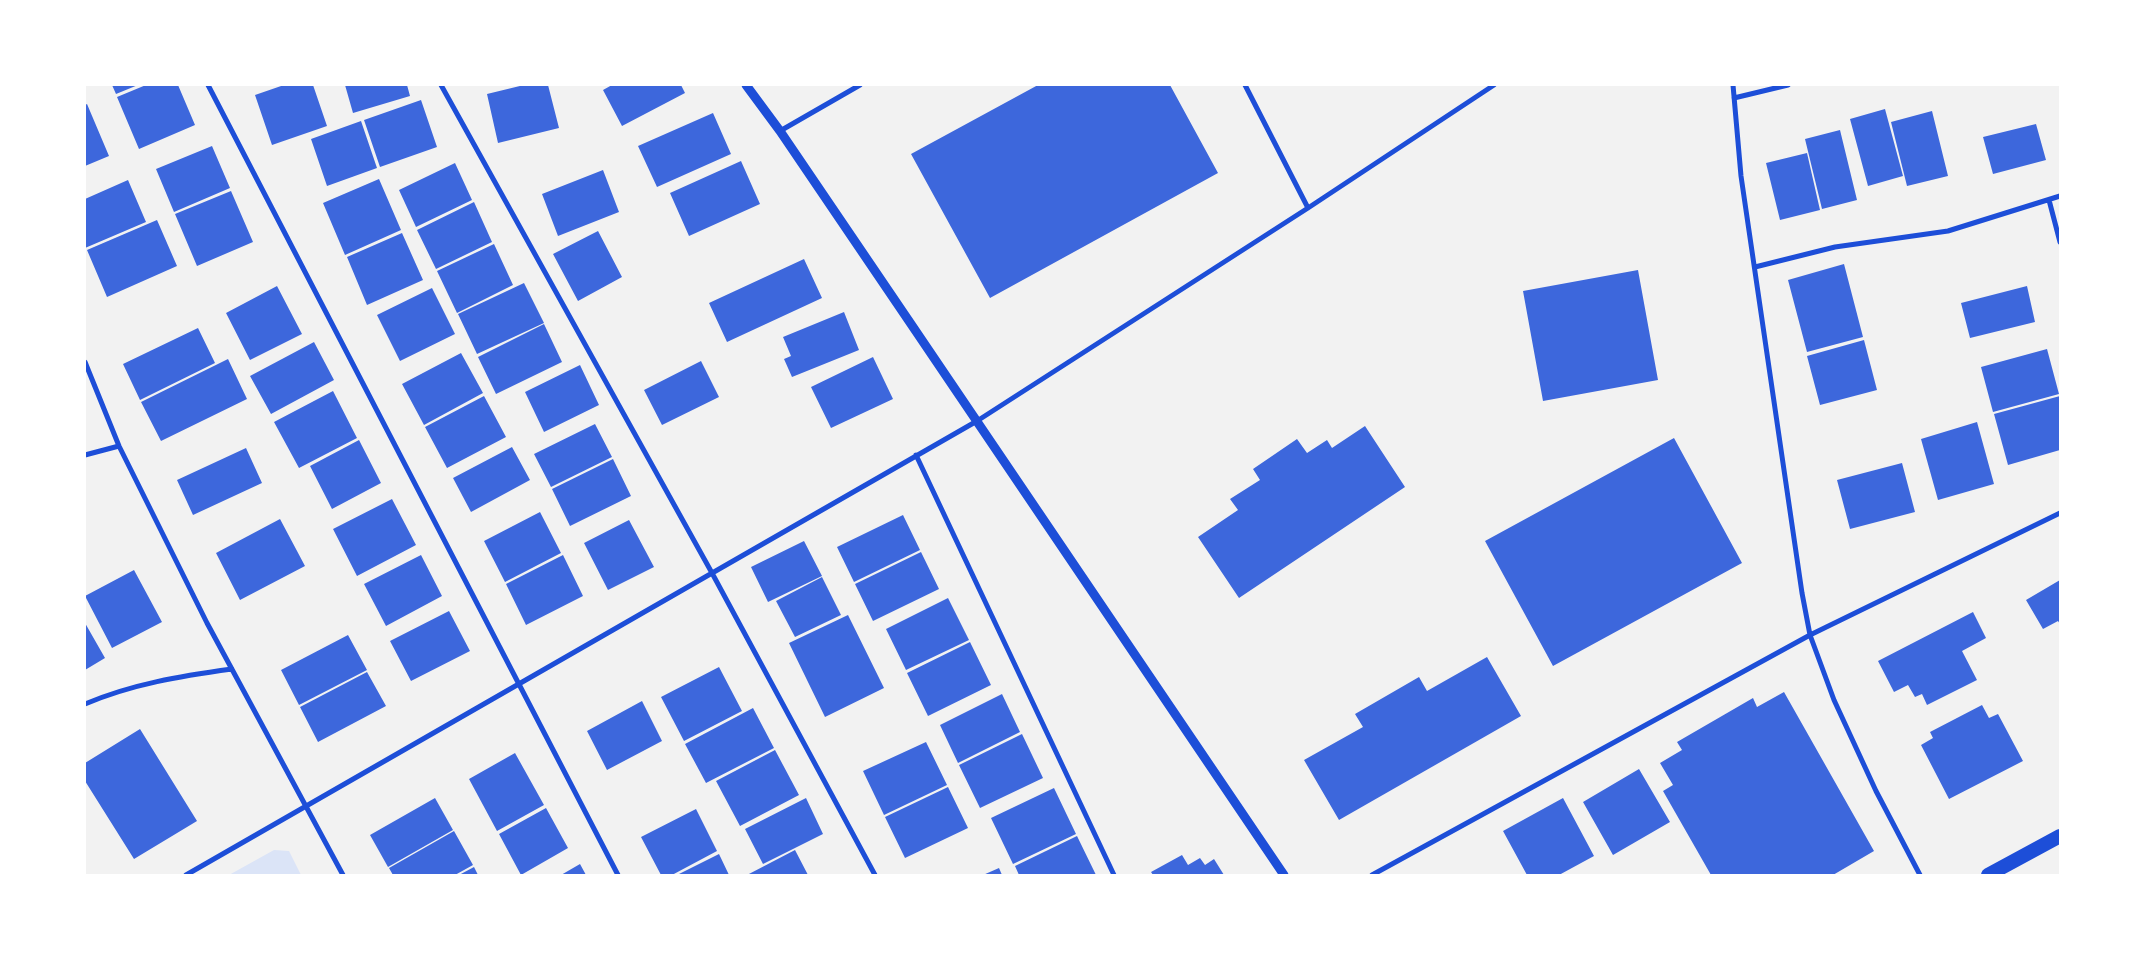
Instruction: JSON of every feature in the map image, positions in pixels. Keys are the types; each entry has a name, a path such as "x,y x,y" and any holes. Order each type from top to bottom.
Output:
{"highway":[{"path":"1988,875 2060,836"}],"street":[{"path":"208,85 618,875"},
{"path":"442,85 712,573 875,875"},
{"path":"746,85 977,421 1284,875"},
{"path":"780,132 860,85"},
{"path":"1245,85 1308,208"},
{"path":"186,875 977,421 1308,208 1494,85"},
{"path":"1733,85 1741,176 1800,583 1810,635 1834,700 1876,791 1920,875"},
{"path":"1734,98 1788,85"},
{"path":"1755,267 1834,247 1948,232 2060,196"},
{"path":"2049,200 2060,242"},
{"path":"85,362 119,446 232,669 343,875"},
{"path":"85,455 119,446"},
{"path":"916,455 1114,875"},
{"path":"1372,875 1810,635 2060,513"},
{"path":"85,704 110,694 169,678 232,669"}],"shaded area":[{"path":"274,850 289,851 301,875 229,875"}],"building":[{"path":"112,85 138,85 116,94"},
{"path":"146,85 178,85 195,125 139,149 117,97"},
{"path":"284,85 313,85 327,126 272,145 255,95"},
{"path":"345,85 407,85 410,96 353,113"},
{"path":"524,85 548,85 559,128 498,143 487,94"},
{"path":"612,85 681,85 685,93 622,126 603,90"},
{"path":"1038,85 1170,85 1218,173 990,298 911,154"},
{"path":"421,100 437,147 380,167 364,120"},
{"path":"87,104 109,156 85,166 85,105"},
{"path":"1885,109 1903,176 1868,186 1850,119"},
{"path":"1932,111 1948,176 1907,186 1891,122"},
{"path":"713,113 731,154 657,187 638,146"},
{"path":"361,121 377,168 327,186 311,139"},
{"path":"2036,124 2046,160 1993,174 1983,137"},
{"path":"1840,130 1857,200 1822,209 1805,139"},
{"path":"212,146 230,188 174,212 156,169"},
{"path":"1807,153 1820,210 1780,220 1766,163"},
{"path":"741,161 760,204 689,236 670,193"},
{"path":"455,163 472,200 416,227 399,190"},
{"path":"603,170 619,212 558,236 542,194"},
{"path":"379,179 401,230 345,255 323,203"},
{"path":"128,180 146,222 85,248 85,199"},
{"path":"231,191 253,242 197,266 175,214"},
{"path":"474,202 492,242 436,269 417,230"},
{"path":"157,220 177,266 107,297 87,250"},
{"path":"598,231 622,277 578,301 553,254"},
{"path":"402,233 423,280 367,305 347,257"},
{"path":"494,244 513,285 457,313 437,271"},
{"path":"804,259 822,298 727,342 709,303"},
{"path":"1844,264 1863,337 1807,352 1788,280"},
{"path":"1638,270 1658,380 1543,401 1523,291"},
{"path":"524,283 544,323 477,354 458,314"},
{"path":"277,286 302,334 250,360 226,313"},
{"path":"2027,286 2035,322 1970,338 1961,303"},
{"path":"432,288 455,334 400,361 377,315"},
{"path":"844,312 859,350 792,377 784,359 791,356 783,337"},
{"path":"544,324 562,362 496,394 478,357"},
{"path":"198,328 215,363 140,400 123,364"},
{"path":"1864,340 1877,390 1820,405 1807,356"},
{"path":"314,342 334,380 271,414 250,376"},
{"path":"2047,349 2059,394 1993,412 1981,367"},
{"path":"461,353 483,393 424,425 402,384"},
{"path":"873,357 893,399 831,428 811,387"},
{"path":"228,359 247,399 161,441 141,402"},
{"path":"701,361 719,397 662,425 644,390"},
{"path":"580,365 599,405 544,432 525,392"},
{"path":"333,391 357,438 299,468 274,422"},
{"path":"484,396 506,437 447,468 425,427"},
{"path":"2060,396 2060,450 2008,465 1994,414"},
{"path":"1977,422 1994,484 1938,500 1921,439"},
{"path":"595,424 612,457 551,487 534,454"},
{"path":"1365,426 1405,487 1239,598 1198,537 1238,510 1230,499 1260,480 1253,469 1297,439 1307,453 1327,440 1332,448"},
{"path":"1674,438 1742,563 1553,666 1485,541"},
{"path":"359,440 381,483 332,509 310,466"},
{"path":"512,447 530,480 471,512 453,478"},
{"path":"246,448 262,483 193,515 177,480"},
{"path":"613,459 631,496 570,526 552,489"},
{"path":"1902,463 1915,512 1850,529 1837,480"},
{"path":"392,499 416,545 357,576 333,529"},
{"path":"540,512 561,553 505,582 484,541"},
{"path":"903,515 920,550 854,582 837,547"},
{"path":"280,519 305,566 240,600 216,553"},
{"path":"629,520 654,567 608,590 584,543"},
{"path":"804,541 822,576 768,602 751,567"},
{"path":"921,552 939,589 873,621 855,584"},
{"path":"421,555 442,596 386,626 364,584"},
{"path":"563,555 583,596 526,625 506,584"},
{"path":"134,570 162,622 112,648 85,596"},
{"path":"822,577 841,615 795,637 776,601"},
{"path":"2060,580 2060,624 2058,621 2043,629 2026,600"},
{"path":"948,598 969,640 906,670 886,629"},
{"path":"449,611 470,651 411,681 390,641"},
{"path":"1973,612 1986,638 1962,651 1977,680 1927,705 1922,694 1915,697 1908,685 1894,692 1878,661"},
{"path":"848,615 884,688 825,717 789,643"},
{"path":"85,623 105,658 85,670"},
{"path":"348,635 367,670 299,705 281,670"},
{"path":"970,642 991,685 928,716 907,673"},
{"path":"1487,657 1521,716 1339,820 1304,760 1363,727 1355,714 1419,677 1427,691"},
{"path":"719,667 742,711 684,741 661,697"},
{"path":"367,672 386,706 318,742 300,707"},
{"path":"1784,692 1874,851 1833,875 1711,875 1663,791 1673,785 1660,763 1682,750 1677,742 1753,698 1757,707"},
{"path":"1002,694 1020,732 958,763 940,725"},
{"path":"642,701 662,741 607,770 587,731"},
{"path":"1982,705 1989,718 1998,714 2023,761 1949,799 1921,745 1933,738 1930,732"},
{"path":"753,708 774,748 706,783 685,744"},
{"path":"140,729 197,821 134,859 85,781 85,763"},
{"path":"1022,734 1043,778 980,808 959,765"},
{"path":"926,742 947,785 884,815 863,771"},
{"path":"775,750 799,795 740,826 716,781"},
{"path":"515,753 544,805 497,831 469,779"},
{"path":"1639,769 1670,822 1613,855 1583,802"},
{"path":"948,787 968,828 905,858 885,817"},
{"path":"1054,788 1076,834 1013,864 991,818"},
{"path":"435,798 453,830 388,867 370,835"},
{"path":"806,798 823,834 763,864 745,829"},
{"path":"1563,798 1594,856 1559,875 1527,875 1503,831"},
{"path":"546,808 568,848 521,875 499,834"},
{"path":"696,809 717,851 672,875 661,875 641,837"},
{"path":"454,831 473,865 455,875 393,875 389,868"},
{"path":"1077,836 1096,875 1019,875 1015,866"},
{"path":"795,850 808,875 747,875"},
{"path":"719,854 729,875 677,875"},
{"path":"1182,855 1188,865 1200,858 1205,865 1214,859 1224,875 1153,875 1151,872"},
{"path":"580,864 586,875 561,875"},
{"path":"474,867 478,875 459,875"},
{"path":"999,868 1002,875 983,875"}]}
